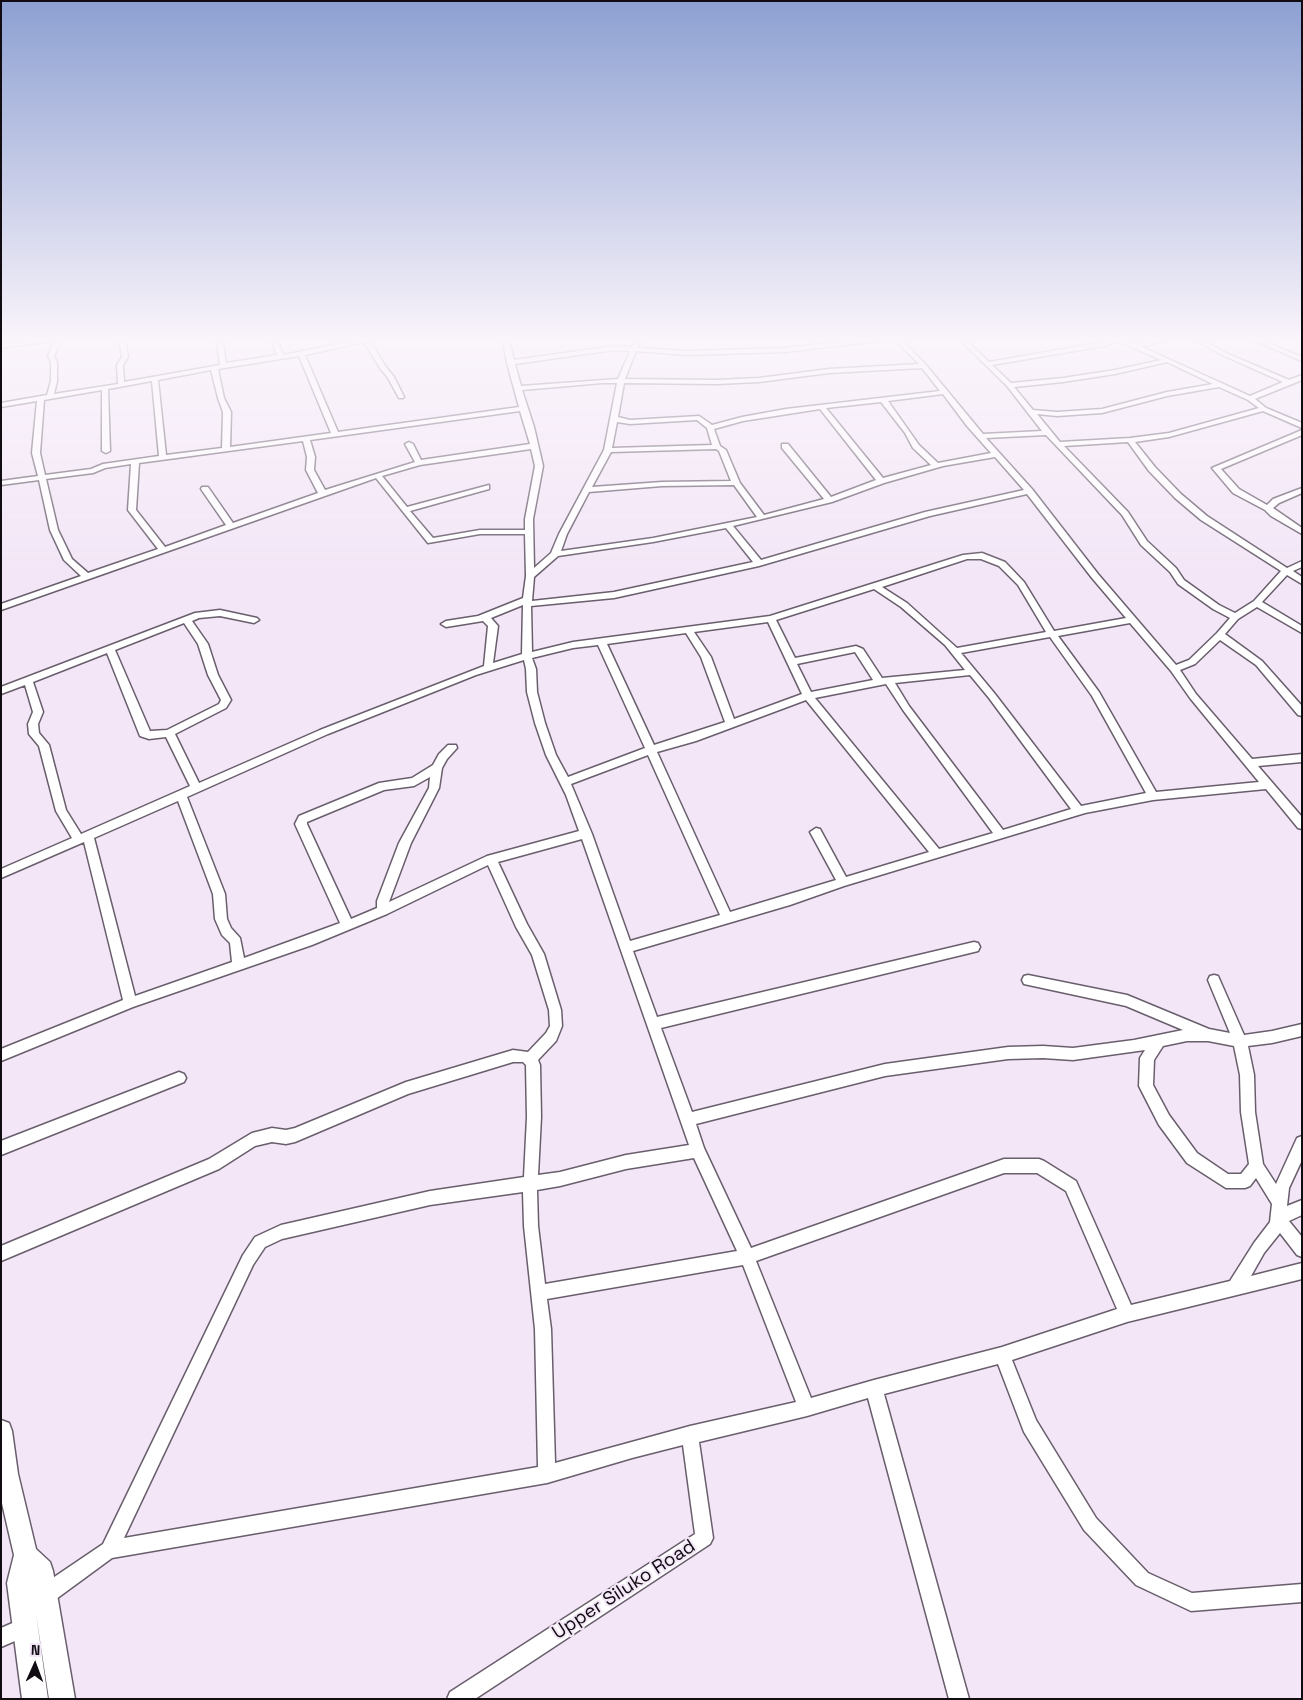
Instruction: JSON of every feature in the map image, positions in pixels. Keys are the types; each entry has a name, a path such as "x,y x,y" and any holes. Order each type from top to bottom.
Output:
{"main road":[{"path":"1,1431 4,1475 26,1555 19,1583 35,1699"},
{"path":"26,1555 42,1570 62,1699"}],"street":[{"path":"39,416 36,453 54,530 68,560 87,577"},
{"path":"105,416 106,451"},
{"path":"159,416 163,459"},
{"path":"226,449 227,416"},
{"path":"328,416 336,434"},
{"path":"1,483 92,471 103,466 467,416"},
{"path":"525,416 530,427 539,466 529,519 530,576 527,602 527,656 531,669 532,692 540,723 586,834 698,1150 747,1257 807,1408"},
{"path":"711,428 758,416"},
{"path":"829,416 881,481"},
{"path":"896,416 916,446 937,466"},
{"path":"964,416 1029,491 1131,620 1174,669 1193,696 1302,826"},
{"path":"1035,416 1047,433 1125,514 1144,543 1173,570 1181,582 1216,607 1235,617"},
{"path":"1058,444 1130,440 1168,435 1237,416"},
{"path":"1280,416 1302,426"},
{"path":"530,576 555,554 562,534 608,450 615,419 630,422 699,418 711,428 710,430 717,447"},
{"path":"1302,432 1216,468 1236,490 1254,502 1268,508 1302,532"},
{"path":"981,436 1047,433"},
{"path":"306,439 311,457 310,470 322,494"},
{"path":"1130,440 1152,469 1178,496 1204,518 1285,572 1302,581"},
{"path":"409,444 419,463"},
{"path":"1,607 377,475 419,463 534,446"},
{"path":"785,446 829,500"},
{"path":"608,450 717,447 722,450 736,483 762,518"},
{"path":"555,554 729,526 829,500 881,481 937,466 998,454"},
{"path":"135,462 132,510 163,550"},
{"path":"377,475 431,541 480,532 529,532"},
{"path":"587,490 662,484 736,483"},
{"path":"404,510 486,487"},
{"path":"205,489 231,526"},
{"path":"1268,508 1276,501 1302,490"},
{"path":"446,624 480,619 527,602 614,595 759,563 928,514 1029,491"},
{"path":"729,526 759,563"},
{"path":"1,874 324,732 527,656 573,645 771,619 966,558 982,556 1002,564 1021,584 1052,634 1096,694 1153,796"},
{"path":"1174,669 1192,662 1220,635 1235,617 1257,603 1285,572 1302,562"},
{"path":"877,587 904,605 948,643 1079,811"},
{"path":"1257,603 1302,630"},
{"path":"1,691 186,620 210,613 220,613 254,620"},
{"path":"485,617 493,626 488,669"},
{"path":"771,619 808,696 937,854"},
{"path":"110,650 144,733 149,735 169,733 222,706 226,700 213,675 203,644 186,620"},
{"path":"955,651 1131,620"},
{"path":"688,629 706,657 731,724"},
{"path":"1220,635 1259,663 1302,713"},
{"path":"601,641 727,918"},
{"path":"792,662 856,649 860,652 906,708 1000,834"},
{"path":"564,783 650,750 692,738 808,696 884,682 972,672"},
{"path":"28,681 38,707 33,724 34,734 44,745 61,811 83,838 130,1004"},
{"path":"169,733 196,788"},
{"path":"384,911 383,901 405,843 434,788 437,768 443,756 452,748"},
{"path":"1250,763 1302,758"},
{"path":"347,924 301,824 303,819 383,786 414,782 437,768"},
{"path":"625,948 790,900 843,882 1079,811 1153,796 1267,785"},
{"path":"181,795 219,894 221,919 226,931 234,938 236,943 239,965"},
{"path":"816,832 843,882"},
{"path":"1,1055 130,1004 308,941 384,911 426,888 491,859 586,834"},
{"path":"491,859 522,927 538,954 554,1010 556,1026 551,1037 530,1059"},
{"path":"653,1024 974,947"},
{"path":"1028,980 1126,1001 1208,1035"},
{"path":"1214,980 1240,1041 1247,1074 1248,1112 1256,1166 1302,1250"},
{"path":"687,1120 885,1070 1008,1053 1044,1052 1072,1054 1187,1035 1208,1035 1240,1041 1272,1037 1302,1030"},
{"path":"1160,1040 1147,1058 1146,1086 1164,1120 1192,1158 1226,1182 1245,1181 1256,1166"},
{"path":"1,1254 214,1164 252,1140 272,1135 286,1137 295,1135 406,1088 513,1056 524,1056 530,1059 533,1065 534,1117 531,1226 543,1329 547,1474"},
{"path":"1,1148 179,1078"},
{"path":"1235,1287 1259,1248 1277,1225 1282,1188 1302,1143"},
{"path":"110,1550 248,1260 260,1242 281,1232 420,1200 560,1179 626,1162 698,1150"},
{"path":"538,1293 747,1257 1004,1166 1040,1166 1071,1186 1127,1314"},
{"path":"1279,1210 1302,1207"},
{"path":"45,1596 110,1550 547,1474 690,1434 807,1408 874,1388 1002,1355 1127,1314 1302,1270"},
{"path":"1002,1355 1030,1426 1090,1524 1142,1579 1191,1602 1302,1593"},
{"path":"874,1388 959,1699"},
{"name":"Upper Siluko Road","path":"457,1699 704,1538 690,1434"},
{"path":"1,1638 24,1627"}]}
